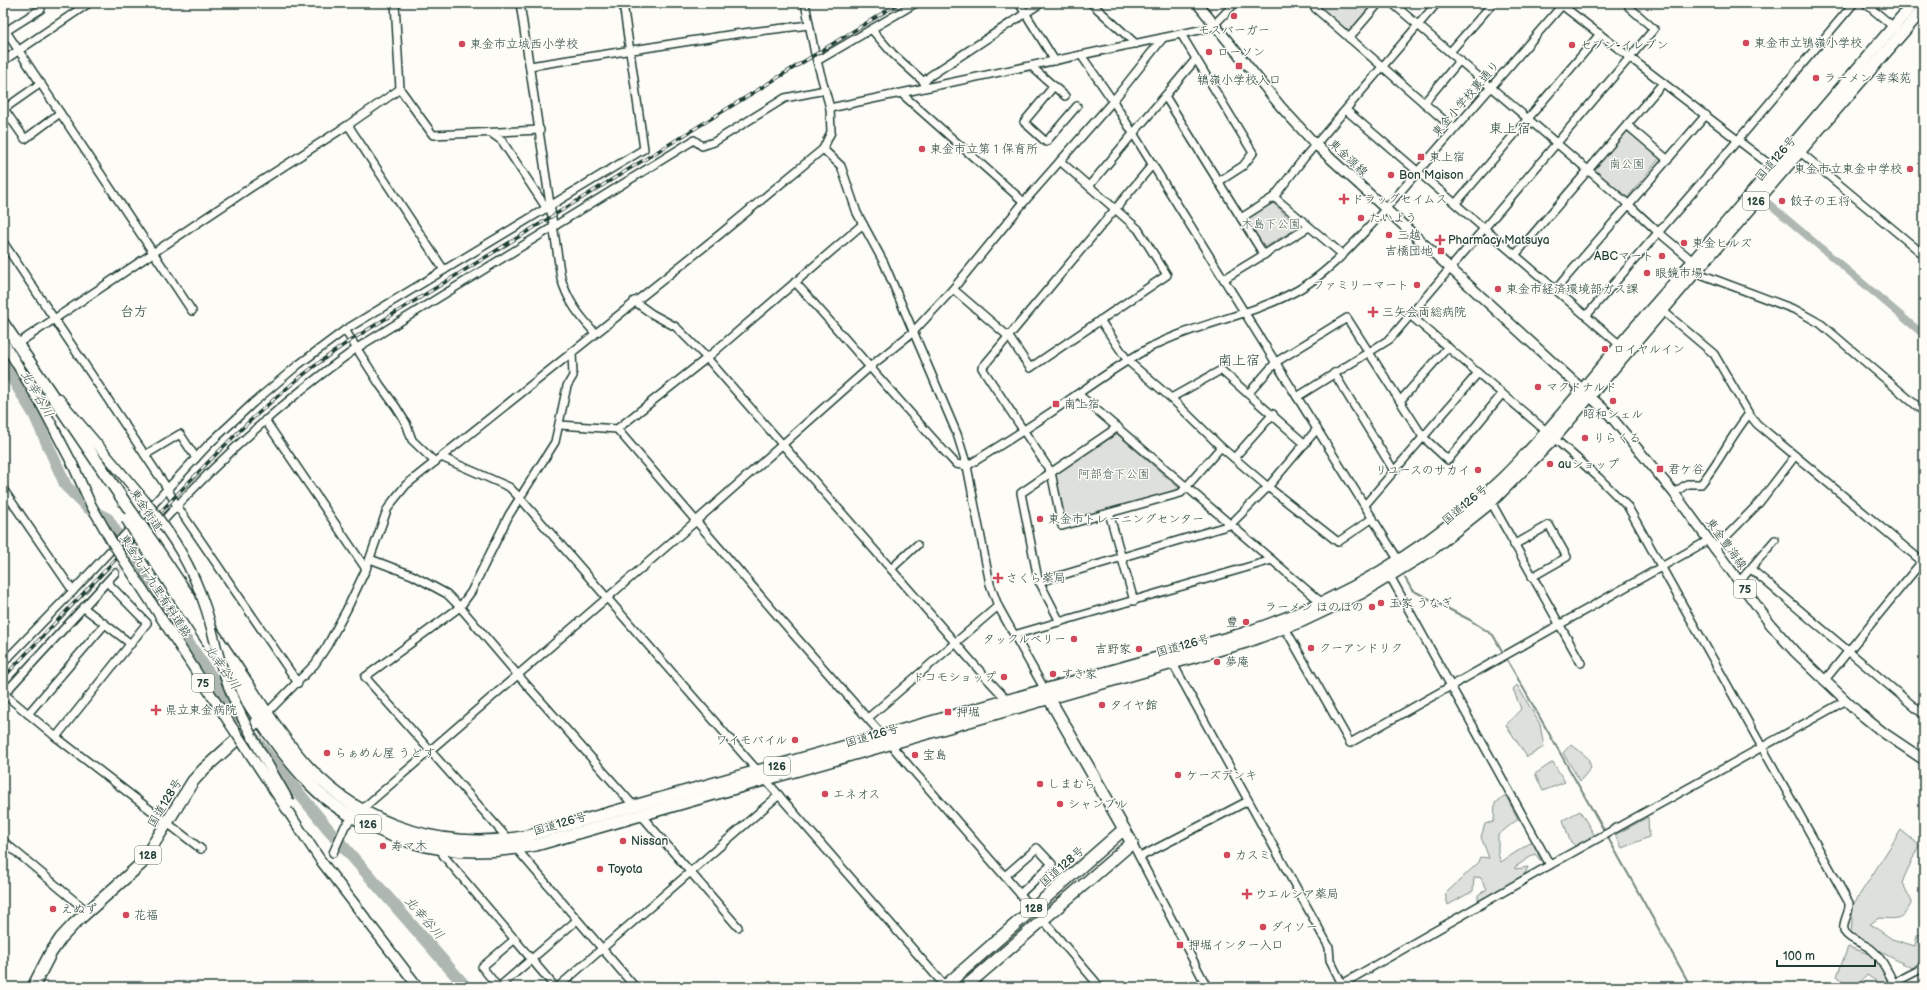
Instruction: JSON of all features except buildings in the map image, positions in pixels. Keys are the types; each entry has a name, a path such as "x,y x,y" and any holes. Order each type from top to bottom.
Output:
{"highway":[{"name":"国道126号","path":"887,740 1008,701 1047,694 1246,642 1285,628 1333,607 1390,576 1431,550 1490,502 1586,392 1663,311 1694,266 1774,168 1914,3"},
{"name":"国道126号","path":"1586,392 1620,345 1799,151 1924,8"},
{"name":"東金街道","path":"3,323 263,716"},
{"name":"東金街道","path":"3,333 130,516"},
{"name":"国道126号","path":"357,814 421,835 455,840 509,840 634,806 761,775 887,740 1047,694 1242,634 1322,603 1399,560 1445,529 1478,502 1550,435"},
{"path":"1047,694 1132,842"},
{"name":"国道126号","path":"263,716 307,766 357,814 390,834 442,849 482,851 516,849 536,845 641,815 761,775"},
{"name":"国道128号","path":"33,987 50,954 61,938 142,864 168,824 193,781 204,769 263,716"},
{"name":"国道128号","path":"945,987 1124,829"},
{"name":"128","path":"965,987 1132,842"},
{"path":"1033,909 1043,920"}],"main road":[{"name":"東金源線","path":"1197,3 1281,107 1316,145 1586,392"},
{"name":"東金九十九里有料道路","path":"3,341 49,419 73,465 91,505 112,542 321,861 418,987"},
{"name":"東金九十九里有料道路","path":"49,391 63,402 145,501 176,542 197,584 227,683 241,716 293,809 346,893"},
{"name":"東金豊海線","path":"1586,392 1620,426 1674,493 1739,582 1795,652 1845,701 1884,733 1924,760"}],"street":[{"path":"3,61 89,3"},
{"path":"395,3 400,89 433,135 540,130"},
{"path":"520,3 540,130 548,208 554,228 561,278 565,293 572,306 595,333"},
{"path":"3,663 73,591 196,458 253,402 298,365 345,330 644,149 623,3"},
{"path":"263,716 298,683 315,664 327,646 366,569 387,510 406,485 634,301 719,235 823,149 831,132 830,108 817,61 805,3"},
{"path":"817,61 916,3"},
{"path":"1019,3 1055,61"},
{"path":"925,86 930,76 1041,3"},
{"path":"1091,3 1136,44"},
{"path":"830,108 902,94 925,86 1032,66 1208,28 1214,25 1235,3"},
{"path":"1319,3 1315,8 1382,68 1454,129"},
{"path":"1349,38 1379,3"},
{"path":"1392,3 1629,205 1694,266 1796,310 1821,324 1924,412"},
{"path":"1241,218 1274,197 1316,145 1437,3"},
{"path":"1450,52 1493,3"},
{"path":"1297,397 1390,339 1630,58 1654,29 1629,7 1628,3"},
{"path":"1586,316 1660,234 1854,3"},
{"path":"1865,3 1902,34"},
{"path":"1562,4 1774,168"},
{"name":"東金小学校裏通り","path":"967,466 1023,432 1128,362 1171,337 1245,313 1299,290 1313,281 1343,256 1562,4"},
{"path":"41,9 4,29 192,311"},
{"path":"530,66 735,34 809,25"},
{"path":"872,30 892,54 925,86"},
{"path":"1181,34 1254,153 1243,166 1218,182"},
{"path":"1456,202 1600,34"},
{"path":"333,852 345,826 357,814 517,674 696,522 871,366 913,332 953,289 1024,202 1113,101 1163,38"},
{"path":"1081,55 1133,132 1399,560"},
{"path":"1089,186 1196,59"},
{"path":"1424,103 1460,60"},
{"path":"1032,66 1065,96"},
{"path":"41,83 4,109 25,139 60,113"},
{"path":"1516,254 1663,83"},
{"path":"1054,86 1024,122 1046,142 1077,106"},
{"path":"17,344 400,89"},
{"path":"165,520 177,506 265,420 320,375 357,348 554,228 694,140 702,146 714,142 785,98 825,90"},
{"path":"902,94 1024,202"},
{"path":"1165,96 1264,255"},
{"path":"1346,110 1456,202 1620,345"},
{"path":"1556,289 1706,115"},
{"path":"348,125 444,270"},
{"path":"1627,125 1668,160"},
{"path":"491,133 502,141 548,208"},
{"path":"823,149 841,166 863,224 884,263 957,434 967,466 990,584 998,606 1047,694"},
{"path":"1799,151 1924,255"},
{"path":"953,289 1009,337 1030,368 1167,275 1138,229 1116,208 1060,161"},
{"path":"1152,164 982,368 1023,432 1051,472 1062,526 1181,493 1221,447"},
{"path":"1274,197 1343,256"},
{"path":"560,425 617,429 707,358 863,224"},
{"path":"1224,279 1308,227"},
{"path":"3,242 167,488 177,506 298,683"},
{"path":"795,282 871,366 907,412 956,464 967,466"},
{"path":"634,301 652,314 676,327 707,358 1008,701"},
{"path":"1663,311 1714,354 1749,414 1757,424 1923,561 1824,681"},
{"path":"1410,315 1550,435 1624,502 1849,903 1850,910 1844,926 1844,932 1850,938 1871,949 1879,956 1895,985"},
{"path":"1248,394 1276,362 1347,318 1423,437 1448,460 1502,394"},
{"path":"1100,320 1128,362 1171,398 1221,447 1268,487 1338,542 1373,518"},
{"path":"345,330 406,423 412,440 423,452 509,487 520,498 608,597 945,987"},
{"path":"1400,401 1448,347"},
{"path":"572,352 573,376 565,393 560,425 555,442 509,515 471,592 460,607 365,676 509,840 635,987"},
{"path":"1171,398 1221,370 1305,444"},
{"path":"1334,373 1394,471"},
{"path":"1365,505 1478,373"},
{"path":"1078,394 1322,603"},
{"path":"1234,458 1272,414"},
{"path":"1674,493 1687,484 1700,484 1725,451 1735,430 1749,414"},
{"path":"265,420 366,569"},
{"path":"1060,622 1039,582 1021,493 1118,427"},
{"path":"617,429 696,522 1033,909"},
{"path":"1039,582 1230,525 1268,487 1317,429"},
{"path":"145,455 180,434 196,458"},
{"path":"1714,549 1759,503 1795,456"},
{"path":"3,489 73,591"},
{"path":"1490,502 1581,663"},
{"path":"1109,513 1134,601"},
{"path":"1514,545 1549,525 1567,557 1532,577"},
{"path":"1285,628 1350,743 1451,688 1559,625 1661,569 1709,540"},
{"path":"1739,582 1775,540"},
{"path":"892,569 917,545"},
{"path":"370,559 428,582 447,594 634,806"},
{"path":"1014,635 1272,560"},
{"path":"1751,569 1924,715"},
{"path":"115,573 3,694 201,849"},
{"path":"1390,576 1550,865"},
{"path":"56,737 147,623 108,582"},
{"path":"868,718 998,606"},
{"path":"84,608 131,644"},
{"path":"28,714 105,624"},
{"path":"1172,662 1329,947 1330,960 1339,986 1550,865 1845,701"},
{"path":"442,849 443,855 556,987 692,872 779,795"},
{"path":"1140,857 1248,801"},
{"path":"641,815 738,926"},
{"path":"3,841 88,912"},
{"path":"1132,842 1207,987"},
{"path":"1005,876 1037,848 1052,864 1020,894"},
{"path":"515,939 482,967 498,987 577,920"},
{"path":"1043,920 1100,987"},
{"path":"1886,987 1895,985 1919,970 1924,964"}],"green space":[{"path":"1324,3 1375,3 1348,34 1319,8"},
{"name":"南公園","path":"1627,131 1660,158 1627,198 1594,170"},
{"name":"木島下公園","path":"1272,202 1299,227 1264,248 1246,218"},
{"name":"阿部倉下公園","path":"1117,434 1179,488 1177,490 1066,521 1055,474"},
{"path":"1517,685 1540,724 1544,747 1527,757 1506,725 1521,709 1513,689"},
{"path":"1571,744 1588,758 1591,768 1580,781 1563,753"},
{"path":"1553,762 1565,782 1543,791 1535,774"},
{"path":"1506,796 1518,819 1498,835 1498,854 1501,862 1533,841 1541,861 1535,854 1515,867 1515,869 1528,867 1524,876 1478,904 1478,895 1487,889 1480,877 1474,878 1473,891 1448,905 1445,894 1477,864 1480,857 1489,858 1481,837 1485,824 1494,821 1495,803"},
{"path":"1580,811 1595,836 1575,846 1570,841 1563,820"},
{"path":"1648,817 1649,837 1622,848 1615,835"},
{"path":"1901,830 1919,845 1902,882 1912,902 1905,913 1899,918 1879,918 1870,924 1892,939 1915,946 1917,935 1922,934 1921,961 1912,968 1871,947 1851,934 1853,905"},
{"path":"1848,947 1873,955 1888,980 1882,985 1867,975 1857,987 1850,987 1837,976"}],"waterway":[{"path":"1767,202 1924,335"},
{"name":"北幸谷川","path":"3,363 35,416 66,486 88,508 108,519 146,582 240,718"},
{"path":"1405,578 1412,590 1470,620 1493,635 1605,832"},
{"name":"北幸谷川","path":"254,738 329,830 466,987"},
{"path":"1607,836 1691,987"}],"tunnel":[{"path":"115,573 164,520"}],"railway":[{"path":"3,678 223,447 296,380 351,340 899,3"}],"place":[{"name":"モスバーガー","path":"1234,16"},
{"name":"東金市立鴇嶺小学校","path":"1746,43"},
{"name":"東金市立城西小学校","path":"462,44"},
{"name":"セブン-イレブン","path":"1572,45"},
{"name":"ローソン","path":"1209,52"},
{"name":"鵇嶺小学校入口","path":"1239,66"},
{"name":"ラーメン 幸楽苑","path":"1816,78"},
{"name":"東金市立第１保育所","path":"922,149"},
{"name":"東上宿","path":"1421,157"},
{"name":"東金市立東金中学校","path":"1910,169"},
{"name":"Bon Maison","path":"1391,175"},
{"name":"ドラッグセイムス","path":"1344,199"},
{"name":"餃子の王将","path":"1782,201"},
{"name":"たいよう","path":"1361,218"},
{"name":"三越","path":"1389,235"},
{"name":"Pharmacy Matsuya","path":"1440,240"},
{"name":"東金ヒルズ","path":"1684,243"},
{"name":"吉橋団地","path":"1441,251"},
{"name":"ABCマート","path":"1662,256"},
{"name":"眼鏡市場","path":"1647,273"},
{"name":"ファミリーマート","path":"1417,285"},
{"name":"東金市経済環境部ガス課","path":"1498,289"},
{"name":"三矢会両総病院","path":"1373,312"},
{"name":"ロイヤルイン","path":"1605,349"},
{"name":"マクドナルド","path":"1538,387"},
{"name":"昭和シェル","path":"1613,401"},
{"name":"南上宿","path":"1056,404"},
{"name":"りらくる","path":"1585,438"},
{"name":"auショップ","path":"1550,464"},
{"name":"君ケ谷","path":"1660,469"},
{"name":"リユースのサカイ","path":"1478,470"},
{"name":"東金市トレーニングセンター","path":"1040,519"},
{"name":"さくら薬局","path":"998,578"},
{"name":"玉家 うなぎ","path":"1381,603"},
{"name":"ラーメン ほのほの","path":"1372,607"},
{"name":"豐","path":"1246,622"},
{"name":"タックルベリー","path":"1074,639"},
{"name":"クーアンドリク","path":"1311,648"},
{"name":"吉野家","path":"1139,649"},
{"name":"夢庵","path":"1217,662"},
{"name":"すき家","path":"1053,674"},
{"name":"ドコモショップ","path":"1004,677"},
{"name":"タイヤ館","path":"1102,705"},
{"name":"県立東金病院","path":"156,710"},
{"name":"押堀","path":"948,712"},
{"name":"ワイモバイル","path":"795,740"},
{"name":"らぁめん屋 うどす","path":"327,753"},
{"name":"宝島","path":"915,755"},
{"name":"ケーズデンキ","path":"1178,775"},
{"name":"しまむら","path":"1040,784"},
{"name":"エネオス","path":"825,794"},
{"name":"シャンブル","path":"1060,804"},
{"name":"Nissan","path":"623,841"},
{"name":"寿マ木","path":"383,846"},
{"name":"カスミ","path":"1227,855"},
{"name":"Toyota","path":"600,869"},
{"name":"ウエルシア薬局","path":"1247,894"},
{"name":"えぬず","path":"53,909"},
{"name":"花福","path":"126,915"},
{"name":"ダイソー","path":"1263,927"},
{"name":"押堀インター入口","path":"1180,945"}],"district":[{"name":"東上宿","path":"1510,128"},
{"name":"台方","path":"134,311"},
{"name":"南上宿","path":"1239,360"}]}
